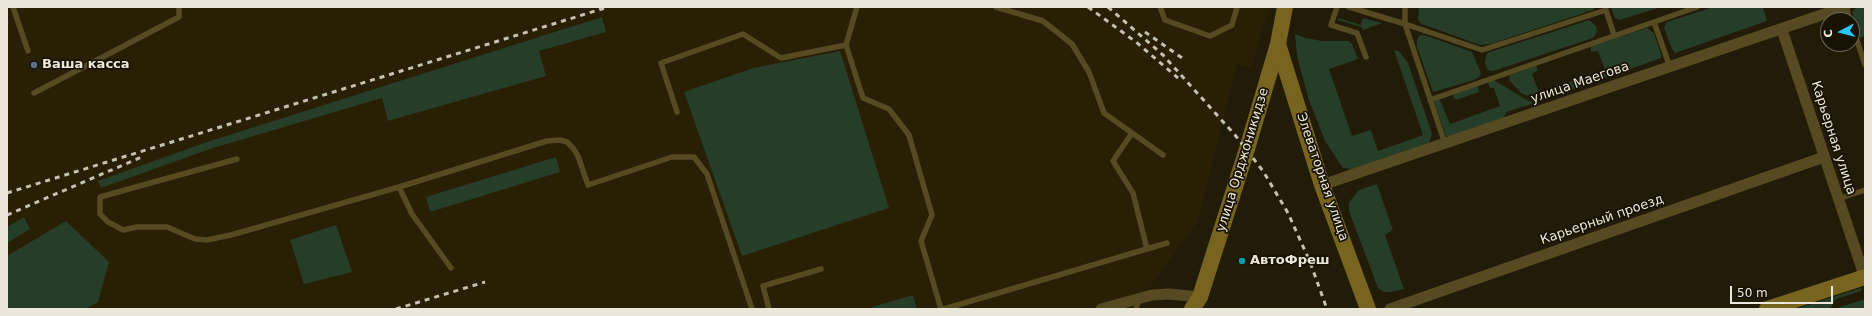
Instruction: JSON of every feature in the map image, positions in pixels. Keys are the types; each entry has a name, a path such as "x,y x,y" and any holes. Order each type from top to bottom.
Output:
{"main road":[{"name":"улица Орджоникидзе","path":"1196,303 1247,149 1278,44 1285,7"},
{"name":"Элеваторная улица","path":"1278,44 1322,185 1368,309"},
{"path":"1767,309 1865,277"}],"street":[{"name":"улица Маегова","path":"1322,185 1846,7"},
{"name":"Карьерная улица","path":"1782,30 1865,277"},
{"name":"Карьерный проезд","path":"1390,309 1824,156"},
{"path":"1101,309 1137,304 1169,294 1196,303"}],"lane":[{"path":"13,7 28,51"},
{"path":"34,93 179,17 179,7"},
{"path":"857,7 846,45 863,98 889,109 909,135 932,215 921,241 942,309 1167,243"},
{"path":"996,7 1043,21 1072,44 1089,72 1104,114 1163,154"},
{"path":"1160,7 1165,20 1210,36 1232,25 1237,7"},
{"path":"1337,7 1331,25 1357,33 1366,57"},
{"path":"1349,7 1482,50 1605,8 1614,35"},
{"path":"1405,7 1405,24 1445,144"},
{"path":"1430,100 1697,7"},
{"path":"1654,22 1670,68"},
{"path":"677,112 661,63 743,34 781,58 846,45"},
{"path":"1860,50 1865,65"},
{"path":"1132,133 1113,161 1133,193 1147,249"},
{"path":"237,159 100,197 100,214 108,222 123,230 137,227 167,227 195,238 207,240 231,235 400,187 553,141 567,142 573,148 578,156 588,185 672,157 694,157 707,174 752,309"},
{"path":"400,187 412,214 451,268"},
{"path":"1838,199 1865,190"},
{"path":"769,309 763,286 821,269"}],"shaded area":[{"path":"7,7 1269,7 1251,68 1237,64 1199,220 1134,309 7,309"}],"green space":[{"path":"1419,7 1595,7 1593,10 1490,44 1480,45 1422,24 1418,20"},
{"path":"1611,7 1661,7 1620,20 1615,18"},
{"path":"1713,7 1763,7 1767,21 1675,53 1664,28 1667,22"},
{"path":"1865,7 1865,36 1860,38 1860,12 1852,12 1856,8"},
{"path":"602,17 606,32 539,51 546,76 388,121 382,98 210,149 101,188 98,181 207,142"},
{"path":"1338,18 1361,25 1363,18 1382,23 1363,30 1361,27 1338,20"},
{"path":"1589,20 1596,26 1597,32 1593,38 1493,71 1488,70 1486,67 1485,61 1487,53"},
{"path":"1647,28 1654,33 1661,58 1540,101 1533,96 1534,94 1528,96 1521,93 1509,80 1510,75 1536,66 1538,70 1532,74 1539,92 1605,70 1598,51 1592,52 1591,46"},
{"path":"1295,34 1322,41 1348,41 1352,44 1358,59 1329,69 1352,136 1371,130 1378,151 1423,135 1394,50 1399,51 1408,63 1432,134 1429,143 1354,169 1343,168 1325,141 1308,97 1297,56"},
{"path":"1420,35 1427,36 1472,52 1481,73 1479,77 1474,80 1433,92 1417,47 1417,39"},
{"path":"840,51 889,208 742,256 684,92 753,68"},
{"path":"1494,80 1525,99 1535,103 1506,112 1504,118 1453,136 1446,136 1434,102 1436,100 1440,100 1450,124 1500,106 1494,88 1490,88 1488,83 1488,81"},
{"path":"1478,86 1479,92 1456,100 1453,97 1454,93"},
{"path":"556,157 560,172 430,212 426,197"},
{"path":"1377,184 1393,230 1385,235 1404,289 1390,292 1384,292 1378,288 1349,211 1349,202 1359,190"},
{"path":"24,217 30,229 7,243 7,227"},
{"path":"66,221 109,262 98,302 85,309 7,309 7,256"},
{"path":"336,225 352,272 304,284 290,240"},
{"path":"1861,288 1861,291 1836,299 1830,309 1796,309"},
{"path":"913,295 917,309 872,309 872,307"},
{"path":"1865,299 1865,309 1838,309 1840,307"}],"railway":[{"path":"7,193 608,7"},
{"path":"1088,7 1136,42 1178,78"},
{"path":"1108,7 1163,55 1235,135 1263,171 1288,213 1310,262 1327,309"},
{"path":"1145,32 1185,60"},
{"path":"7,215 144,156"},
{"path":"396,309 485,282"}],"place":[{"name":"Ваша касса","path":"34,65"},
{"name":"АвтоФреш","path":"1242,261"}]}
